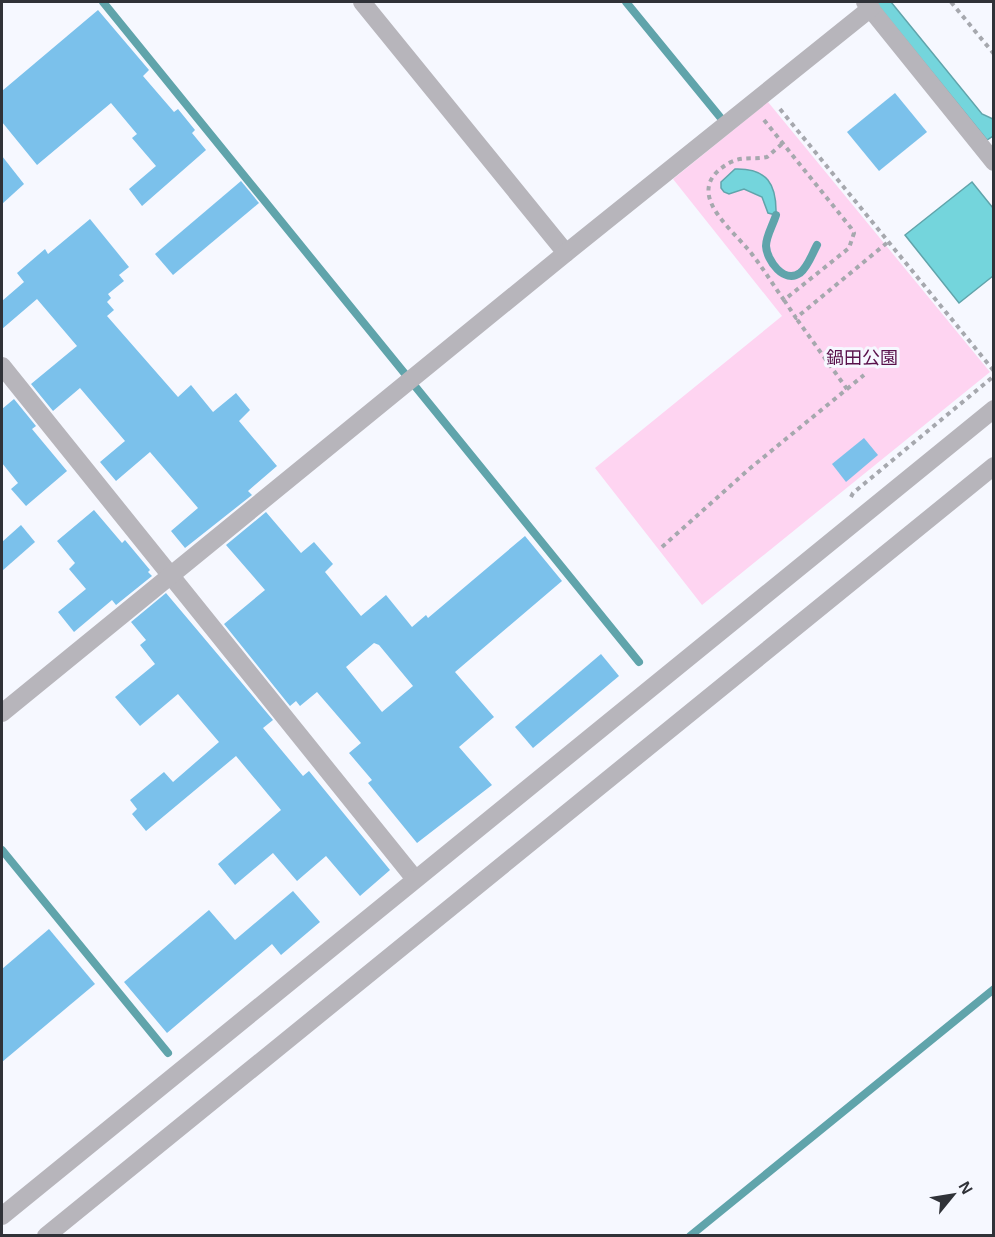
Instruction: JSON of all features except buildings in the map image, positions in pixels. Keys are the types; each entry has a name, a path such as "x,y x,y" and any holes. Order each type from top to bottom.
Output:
{"street":[{"path":"362,2 566,253"},
{"path":"2,713 566,253 767,93 868,5 993,162"},
{"path":"2,366 415,879"},
{"path":"2,1215 993,409"},
{"path":"45,1236 993,466"}],"path":[{"path":"951,2 993,54"},
{"path":"767,93 993,371"},
{"path":"752,105 854,233 849,248 784,300"},
{"path":"783,143 767,157 740,159 728,164 711,183 709,196 717,217 747,248 848,389"},
{"path":"796,318 888,242"},
{"path":"662,547 748,470 864,375"}],"green space":[{"name":"鍋田公園","path":"768,102 990,372 702,605 595,468 782,316 673,179"}],"water":[{"path":"875,2 891,2 982,114 993,119 993,136 987,140"},
{"path":"735,169 755,171 768,180 775,195 776,215 768,213 762,197 744,189 729,194 724,192 721,182"},
{"path":"972,182 993,208 993,276 959,303 905,235"}],"waterway":[{"path":"103,2 639,662"},
{"path":"626,2 720,117"},
{"path":"776,215 766,246 769,258 782,273 788,276 800,273 808,264 817,245"},
{"path":"2,850 168,1053"},
{"path":"690,1236 994,989"}]}
